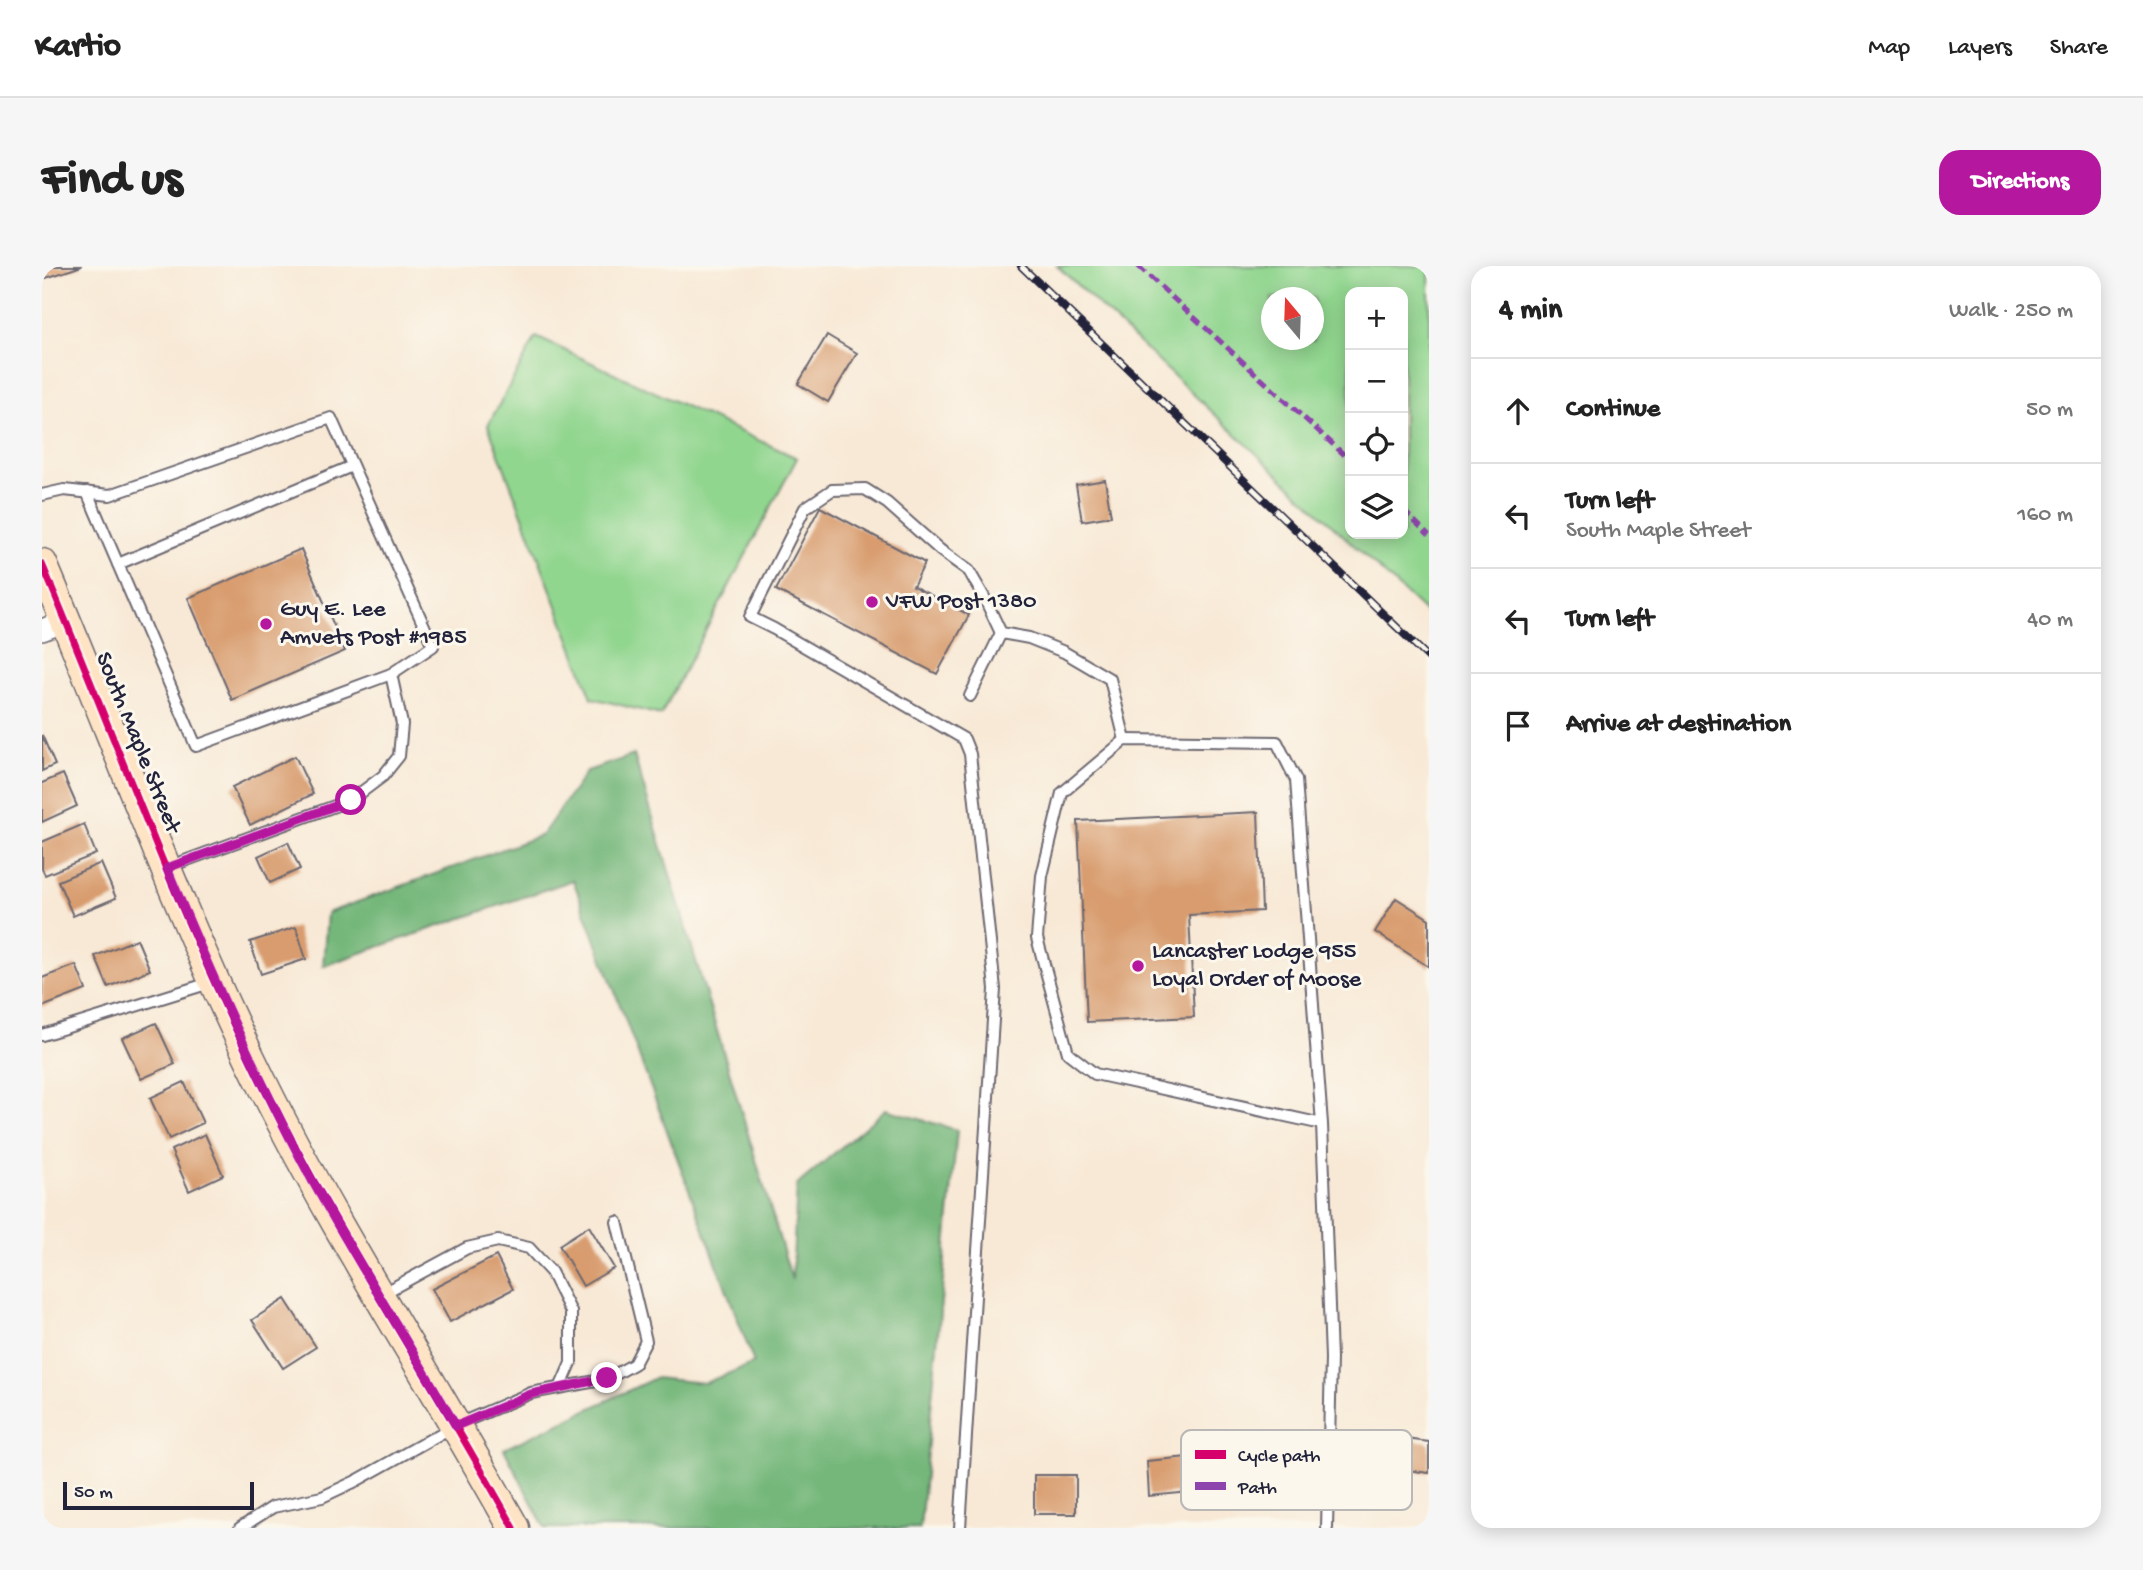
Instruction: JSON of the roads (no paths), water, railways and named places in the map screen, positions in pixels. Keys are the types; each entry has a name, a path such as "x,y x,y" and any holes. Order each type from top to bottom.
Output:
{"street":[{"name":"South Maple Street","path":"42,564 54,626 278,1114 313,1182 513,1528"}],"lane":[{"path":"42,495 65,490 87,492 110,495 331,418 433,646 391,674 196,746 87,492"},
{"path":"118,564 352,466"},
{"path":"960,1528 995,989 970,754 964,739 774,628 750,617 805,508 832,490 865,489 887,503 940,550 969,571 1001,634"},
{"path":"970,696 1001,634"},
{"path":"1001,634 1030,638 1064,652 1110,679 1125,740"},
{"path":"167,868 351,800 383,776 399,756 402,724 391,674"},
{"path":"1322,1124 1095,1074 1068,1053 1037,938 1042,876 1062,793 1125,740 1277,743 1296,780 1322,1124 1331,1358 1329,1430"},
{"path":"42,1035 216,981"},
{"path":"240,1528 273,1507 321,1497 356,1481 456,1426 531,1394 607,1378 634,1364 646,1341 617,1222"},
{"path":"380,1295 467,1248 498,1241 529,1248 551,1272 571,1312 571,1363 561,1386"},
{"path":"1327,1510 1327,1528"}],"railway":[{"path":"1021,266 1429,658"}],"place":[{"name":"VFW Post 1380","path":"872,602"},
{"name":"Guy E. Lee Amvets Post #1985","path":"266,624"},
{"name":"Lancaster Lodge 955 Loyal Order of Moose","path":"1138,966"}]}
